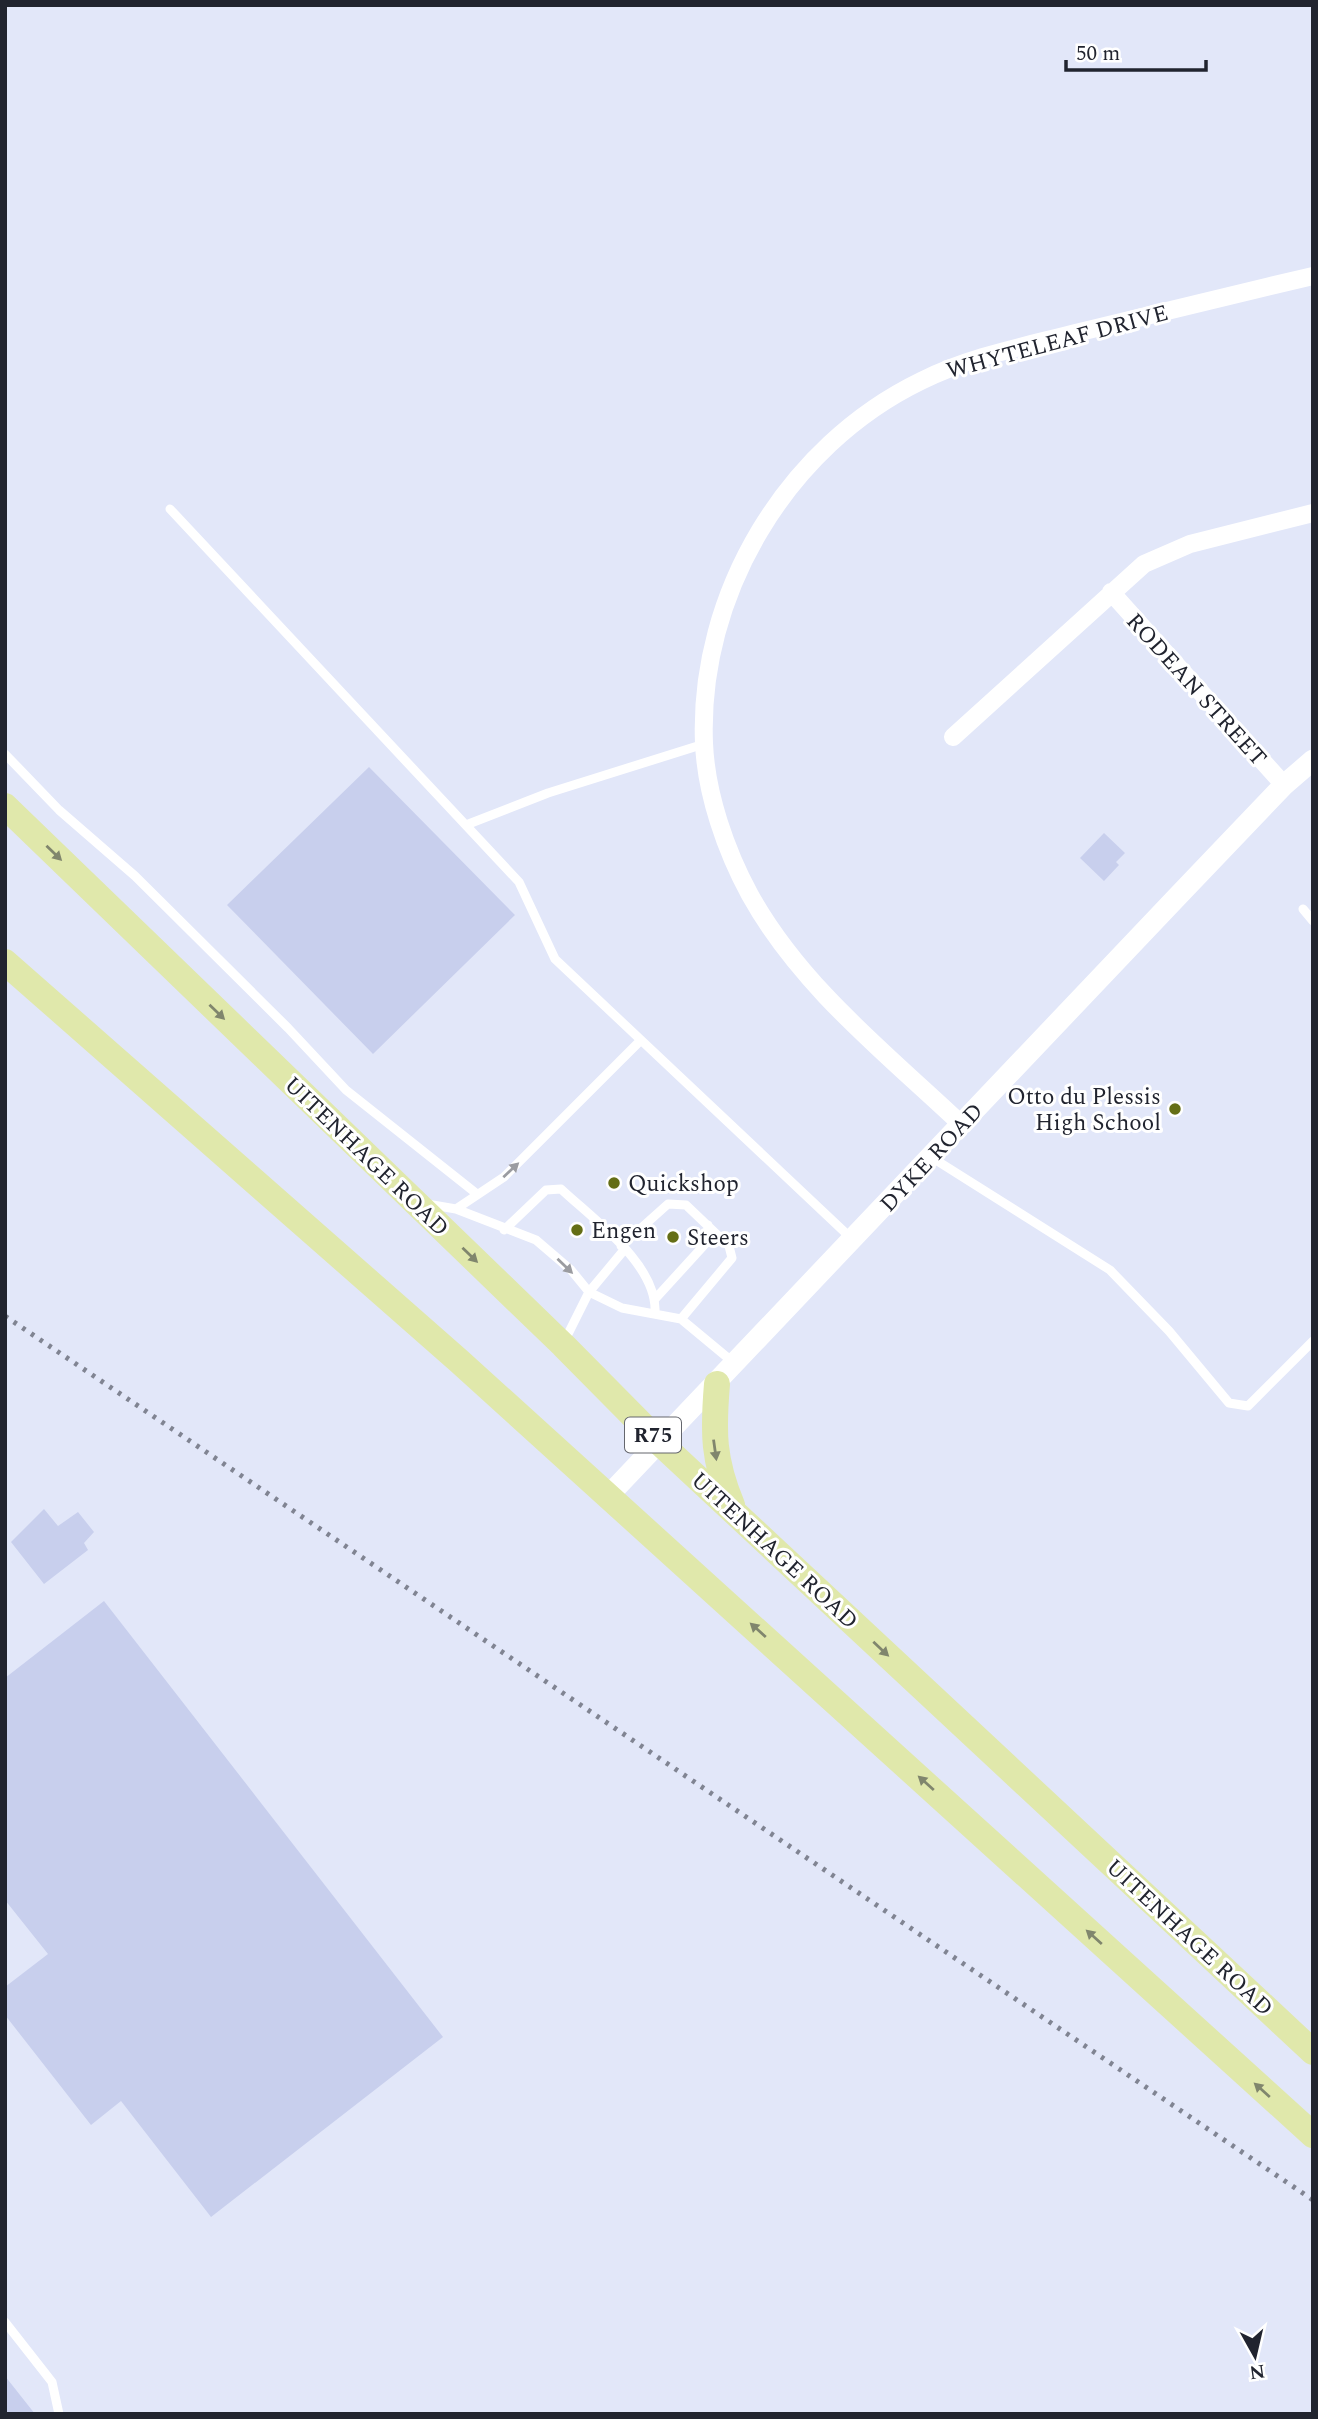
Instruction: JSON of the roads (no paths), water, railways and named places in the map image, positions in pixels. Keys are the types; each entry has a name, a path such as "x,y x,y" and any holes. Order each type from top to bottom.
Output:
{"main road":[{"name":"UITENHAGE ROAD","path":"5,806 563,1345 660,1443 1313,2052"},
{"path":"5,962 609,1495 1313,2135"},
{"path":"717,1384 713,1440 717,1463 735,1513"}],"street":[{"name":"WHYTELEAF DRIVE","path":"961,1125 806,975 770,926 741,877 721,827 704,744 707,681 716,634 733,583 773,509 805,468 843,431 902,391 948,368 985,356 1313,276"},
{"name":"RODEAN STREET","path":"953,737 1144,564 1166,553 1313,513"},
{"name":"RODEAN STREET","path":"1111,592 1284,785"},
{"name":"DYKE ROAD","path":"609,1495 1284,785 1313,760"}],"lane":[{"path":"170,509 519,882 555,958 853,1241"},
{"path":"466,825 536,797 704,744"},
{"path":"5,754 59,810 135,876 288,1028 346,1090 477,1194"},
{"path":"1303,909 1313,921"},
{"path":"456,1209 504,1177 640,1041"},
{"path":"931,1157 1110,1270 1169,1331 1229,1404 1248,1406 1313,1341"},
{"path":"504,1230 528,1204 546,1190 561,1189 623,1248 644,1272 655,1299 655,1313"},
{"path":"415,1202 456,1209 504,1230 536,1240 571,1270 589,1293 622,1308 681,1319 735,1364"},
{"path":"563,1345 589,1293 623,1248 668,1204 686,1205 729,1246 732,1258 681,1319"},
{"path":"655,1299 707,1241 708,1225"},
{"path":"5,2322 52,2382 59,2414"}],"railway":[{"path":"5,1316 1313,2200"}],"place":[{"name":"Otto du Plessis High School","path":"1175,1109"},
{"name":"Quickshop","path":"614,1183"},
{"name":"Engen","path":"577,1230"},
{"name":"Steers","path":"673,1237"}]}
